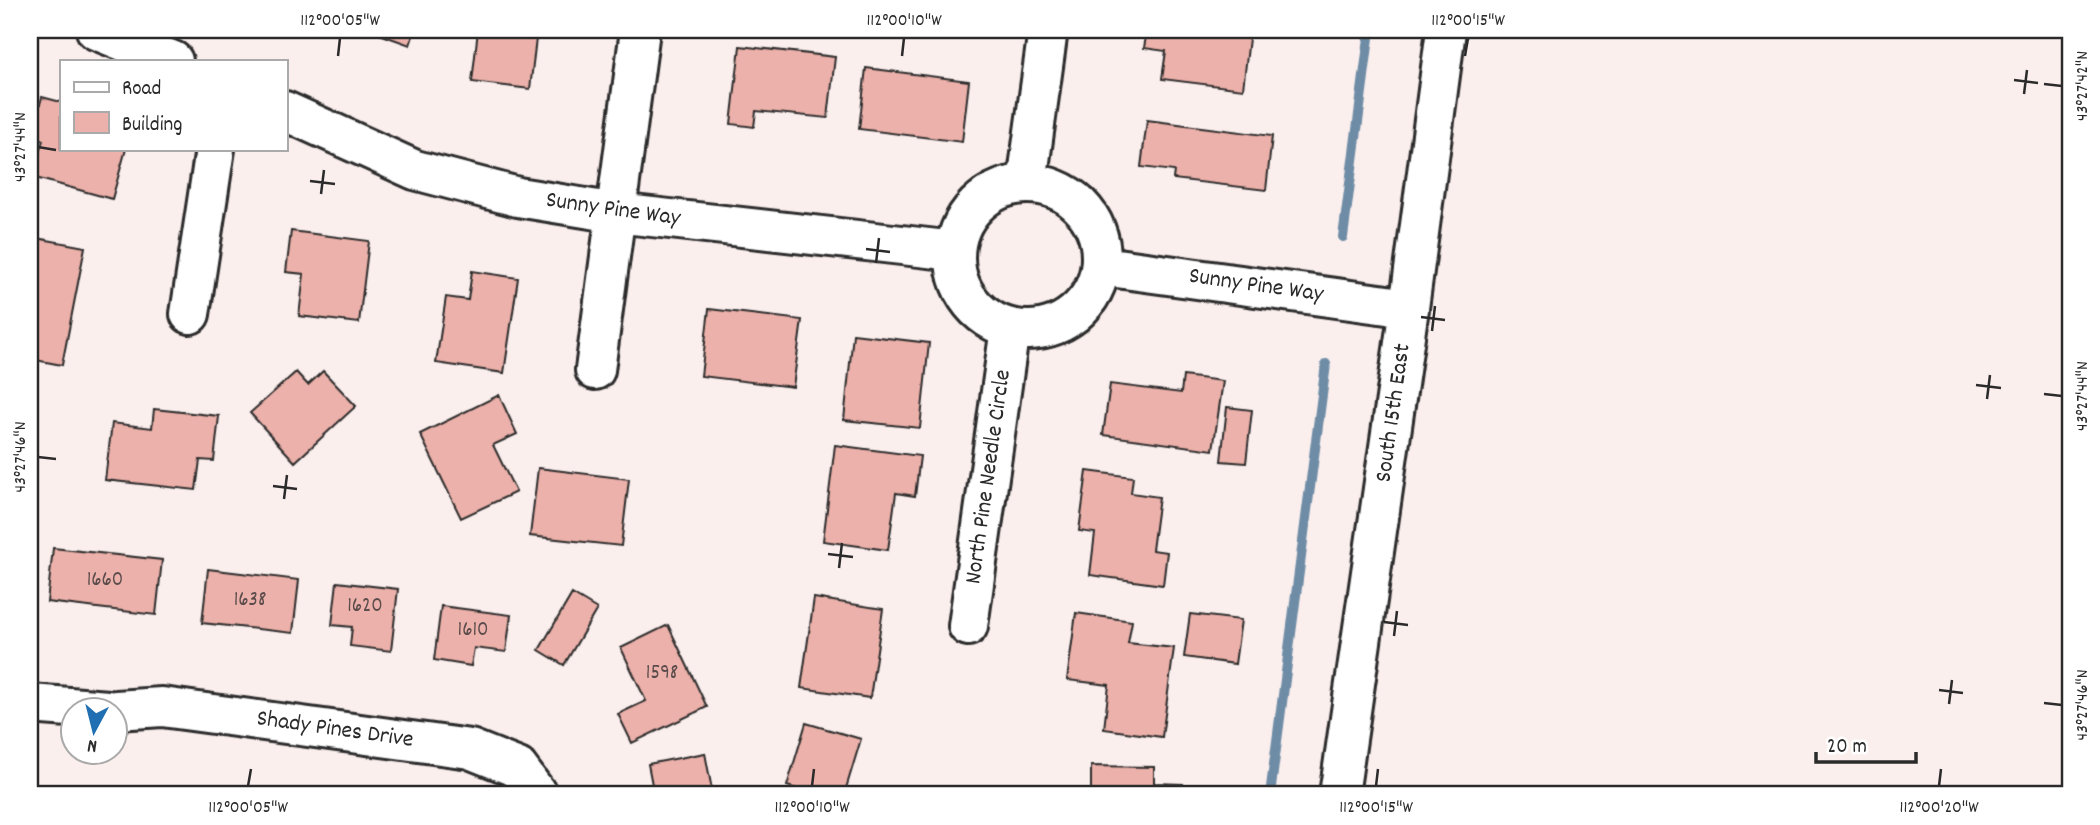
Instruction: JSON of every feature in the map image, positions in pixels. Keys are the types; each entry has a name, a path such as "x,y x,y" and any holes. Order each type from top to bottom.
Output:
{"street":[{"path":"96,30 171,60"},
{"path":"594,370 640,30"},
{"path":"1027,183 1048,30"},
{"name":"South 15th East","path":"1339,795 1446,30"},
{"name":"Sunny Pine Way","path":"287,112 415,170 518,197 615,213 954,251"},
{"path":"190,314 215,150"},
{"path":"1027,183 1052,187 1074,199 1091,217 1100,240 1102,266 1094,289 1080,310 1059,324 1035,330 1010,328 987,317 968,300 957,277 954,251 959,230 970,212 986,196 1005,187 1027,183"},
{"name":"Sunny Pine Way","path":"1102,266 1409,308"},
{"name":"North Pine Needle Circle","path":"968,626 1010,328"},
{"path":"30,704 60,706"},
{"name":"Shady Pines Drive","path":"130,709 162,707 470,749 518,768 538,795"}],"building":[{"path":"368,30 415,30 410,45"},
{"path":"478,30 537,30 530,89 472,82"},
{"path":"1147,30 1250,30 1243,89 1162,79 1166,51 1144,48"},
{"path":"740,46 835,57 828,118 756,111 754,127 731,124"},
{"path":"866,68 969,81 962,142 859,129"},
{"path":"42,97 60,102 60,150 126,150 112,199 32,177 43,140 31,137"},
{"path":"1147,120 1272,136 1266,190 1173,179 1174,171 1141,167"},
{"path":"291,231 369,241 359,323 299,316 304,274 286,272"},
{"path":"31,237 85,247 62,365 30,359"},
{"path":"472,271 518,278 504,373 436,363 446,297 468,300"},
{"path":"709,309 802,320 793,387 701,376"},
{"path":"853,334 929,343 920,428 844,420"},
{"path":"323,371 356,406 295,462 250,413 296,372 308,385"},
{"path":"1183,376 1223,381 1213,450 1103,435 1110,384 1181,393"},
{"path":"499,395 517,434 493,445 516,492 461,518 420,434"},
{"path":"1227,407 1252,410 1246,463 1221,461"},
{"path":"154,409 219,416 214,461 200,460 196,490 105,480 112,423 152,428"},
{"path":"835,445 920,456 915,496 896,493 888,550 823,541"},
{"path":"538,468 629,479 621,546 530,536"},
{"path":"1087,471 1133,477 1131,493 1159,497 1152,550 1167,552 1163,585 1090,575 1095,533 1079,531"},
{"path":"53,548 162,560 156,615 47,602"},
{"path":"208,569 299,580 293,633 202,623"},
{"path":"337,582 398,589 391,651 350,646 352,627 332,625"},
{"path":"572,594 597,609 564,665 539,650"},
{"path":"814,598 883,609 870,698 801,688"},
{"path":"441,606 511,615 506,652 474,648 471,666 434,660"},
{"path":"1076,613 1132,621 1128,643 1174,648 1162,737 1104,729 1109,685 1067,680"},
{"path":"1190,614 1241,620 1235,664 1184,657"},
{"path":"668,625 707,707 632,743 618,714 646,701 621,648"},
{"path":"806,723 861,739 844,795 817,795 787,786"},
{"path":"705,753 713,795 654,795 648,764"},
{"path":"1091,766 1154,767 1154,783 1183,784 1183,795 1091,795"},
{"path":"167,789 220,795 167,795"}],"waterway":[{"path":"1343,237 1370,30"},
{"path":"1270,795 1326,364"}]}
